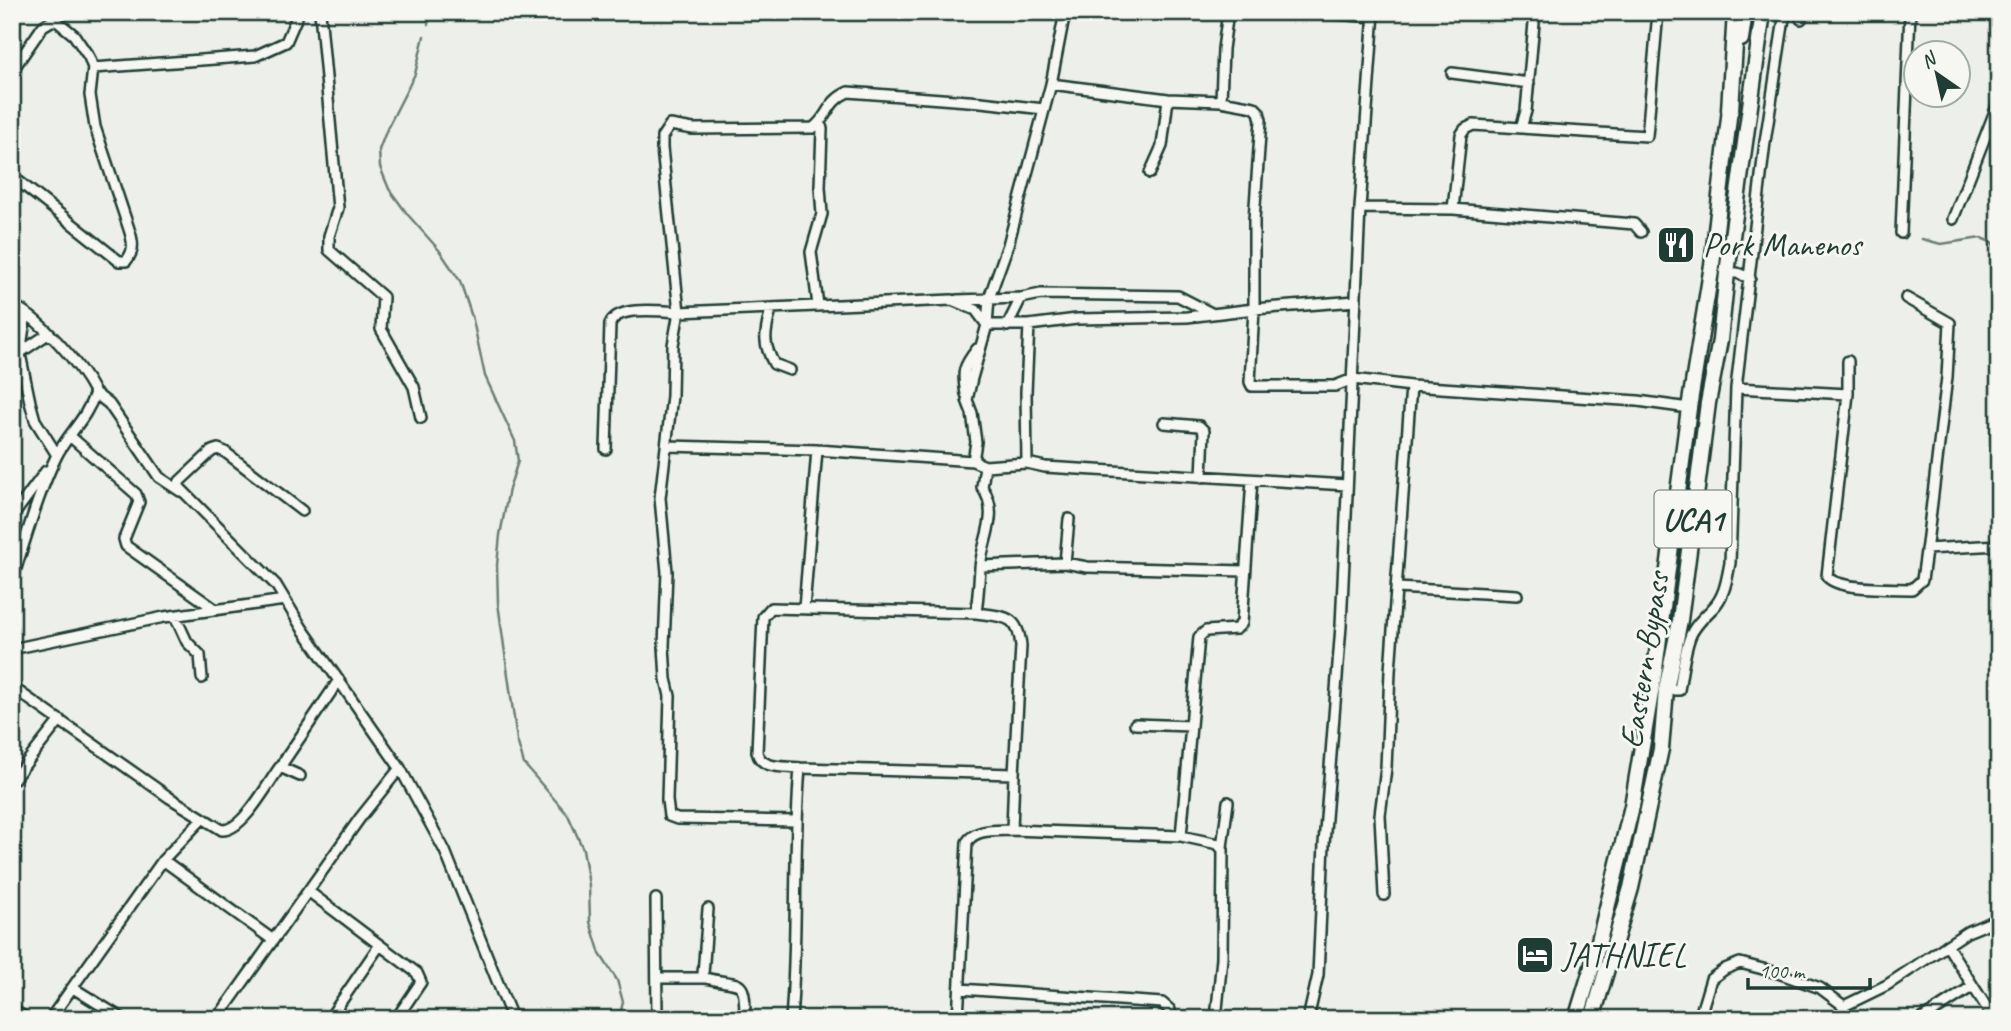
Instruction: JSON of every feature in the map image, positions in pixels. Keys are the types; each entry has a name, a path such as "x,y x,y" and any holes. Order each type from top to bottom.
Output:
{"highway":[{"path":"1730,110 1737,12"}],"main road":[{"name":"Eastern Bypass","path":"1576,1019 1595,957 1632,806 1655,669 1745,12"},
{"name":"Eastern Bypass","path":"1592,1019 1631,888 1661,749 1666,690 1679,620 1708,403 1720,340 1763,12"},
{"path":"1686,436 1704,438"}],"street":[{"path":"93,68 255,56 281,46 289,39 299,12"},
{"path":"320,12 338,208 328,236 329,250 383,296 381,329 414,387 421,418"},
{"path":"973,461 976,442 972,413 967,400 987,325 989,298 1008,245 1052,84 1065,12"},
{"path":"1221,101 1228,12"},
{"path":"1308,1019 1318,975 1324,844 1341,626 1360,208 1374,15 1309,12"},
{"path":"1521,128 1529,83 1535,12"},
{"path":"1453,209 1461,135 1473,125 1647,136 1657,12"},
{"path":"1666,690 1679,691 1690,635 1720,599 1730,563 1736,388 1765,142 1785,12"},
{"path":"1901,233 1910,12"},
{"path":"12,71 43,26 53,20 74,35 89,57 93,68 90,95 95,127 130,229 133,240 131,255 126,261 119,261 12,176"},
{"path":"1452,74 1529,83"},
{"path":"1052,84 1168,99 1221,101 1254,107 1259,112 1261,120 1254,220 1252,386 1335,386 1353,379 1411,386 1638,401 1689,408"},
{"path":"796,821 677,819 669,816 667,800 670,696 665,657 667,572 660,498 672,396 673,345 679,312 662,137 670,125 693,129 813,128 820,123 832,102 848,92 981,102 1044,110"},
{"path":"1150,173 1162,146 1168,99"},
{"path":"1954,219 1999,101"},
{"path":"818,305 811,253 822,214 820,123"},
{"path":"1360,208 1453,209 1634,224 1641,232"},
{"path":"1727,273 1737,273 1750,278"},
{"path":"606,449 610,324 612,318 621,313 1021,298 1041,294 1178,296 1211,313"},
{"path":"1007,326 1021,298"},
{"path":"1848,361 1848,394 1827,576 1829,580 1850,586 1912,589 1922,580 1947,377 1950,323 1906,298"},
{"path":"952,300 976,310 987,325"},
{"path":"987,325 1029,325 1077,319 1187,317 1356,300"},
{"path":"12,304 48,334 87,378 95,393 109,404 159,477 182,492 276,585 401,768 445,852 510,1013"},
{"path":"771,309 764,337 766,351 774,364 790,370"},
{"path":"26,313 16,356 35,420 57,455"},
{"path":"1027,463 1029,325"},
{"path":"16,356 48,334"},
{"path":"1384,895 1380,815 1386,768 1390,671 1411,386"},
{"path":"1736,388 1848,394"},
{"path":"12,517 89,412 95,393"},
{"path":"1164,423 1199,426 1204,432 1202,477"},
{"path":"71,437 136,494 139,502 124,539 126,546 216,610"},
{"path":"667,446 817,450 973,461 985,466 1027,463 1045,467 1347,485"},
{"path":"182,492 178,486 180,481 212,451 218,449 302,511"},
{"path":"804,608 817,450"},
{"path":"12,580 44,484 57,455"},
{"path":"976,613 980,566 990,523 991,499 982,486 985,466"},
{"path":"1181,836 1199,638 1206,631 1240,627 1242,624 1252,480"},
{"path":"1065,563 1069,519"},
{"path":"1926,550 1999,545"},
{"path":"980,566 1065,563 1087,567 1244,571"},
{"path":"1397,588 1517,595"},
{"path":"12,649 175,616 285,600"},
{"path":"1012,830 1020,634 1014,621 976,613 804,608 771,608 764,617 757,752 759,759 765,764 800,768 1014,774"},
{"path":"175,616 187,642 200,655 202,678"},
{"path":"12,687 202,819 222,830 233,828 248,813 339,680"},
{"path":"12,781 60,720"},
{"path":"1135,724 1191,726"},
{"path":"280,767 300,776"},
{"path":"217,1019 360,818 401,768"},
{"path":"791,1019 800,768"},
{"path":"1216,1019 1223,958 1222,847 1228,802"},
{"path":"50,1019 163,860 202,819"},
{"path":"958,1019 967,842 971,836 1012,830 1181,836 1222,847"},
{"path":"163,860 273,940"},
{"path":"308,891 417,973 421,982 401,1017"},
{"path":"656,899 657,1019"},
{"path":"705,978 703,974 708,909"},
{"path":"1844,1006 1887,985 1967,932 1999,919"},
{"path":"1947,945 1994,1019"},
{"path":"329,1019 379,946"},
{"path":"1699,1019 1711,979 1740,963 1819,988 1844,1006"},
{"path":"658,978 705,978 738,983 743,986 745,993 745,1019"},
{"path":"1922,1019 1973,986"},
{"path":"73,988 123,1019"},
{"path":"960,989 1162,1003 1170,1010 1171,1019"},
{"path":"1842,1019 1844,1006"},
{"path":"12,1009 27,1019"}],"waterway":[{"path":"428,24 432,12"},
{"path":"424,36 415,74 379,150 380,167 389,189 439,250 460,281 473,320 485,376 515,441 518,461 509,489 497,565 498,603 517,740 524,764 568,815 583,849 589,885 590,922 600,954 617,980 623,1002 619,1019"},
{"path":"1922,239 1941,244 1981,238 1993,243 1995,254 1992,261 1999,267"}],"place":[{"name":"Pork Manenos","path":"1676,245"},
{"name":"JATHNIEL","path":"1535,955"}]}
